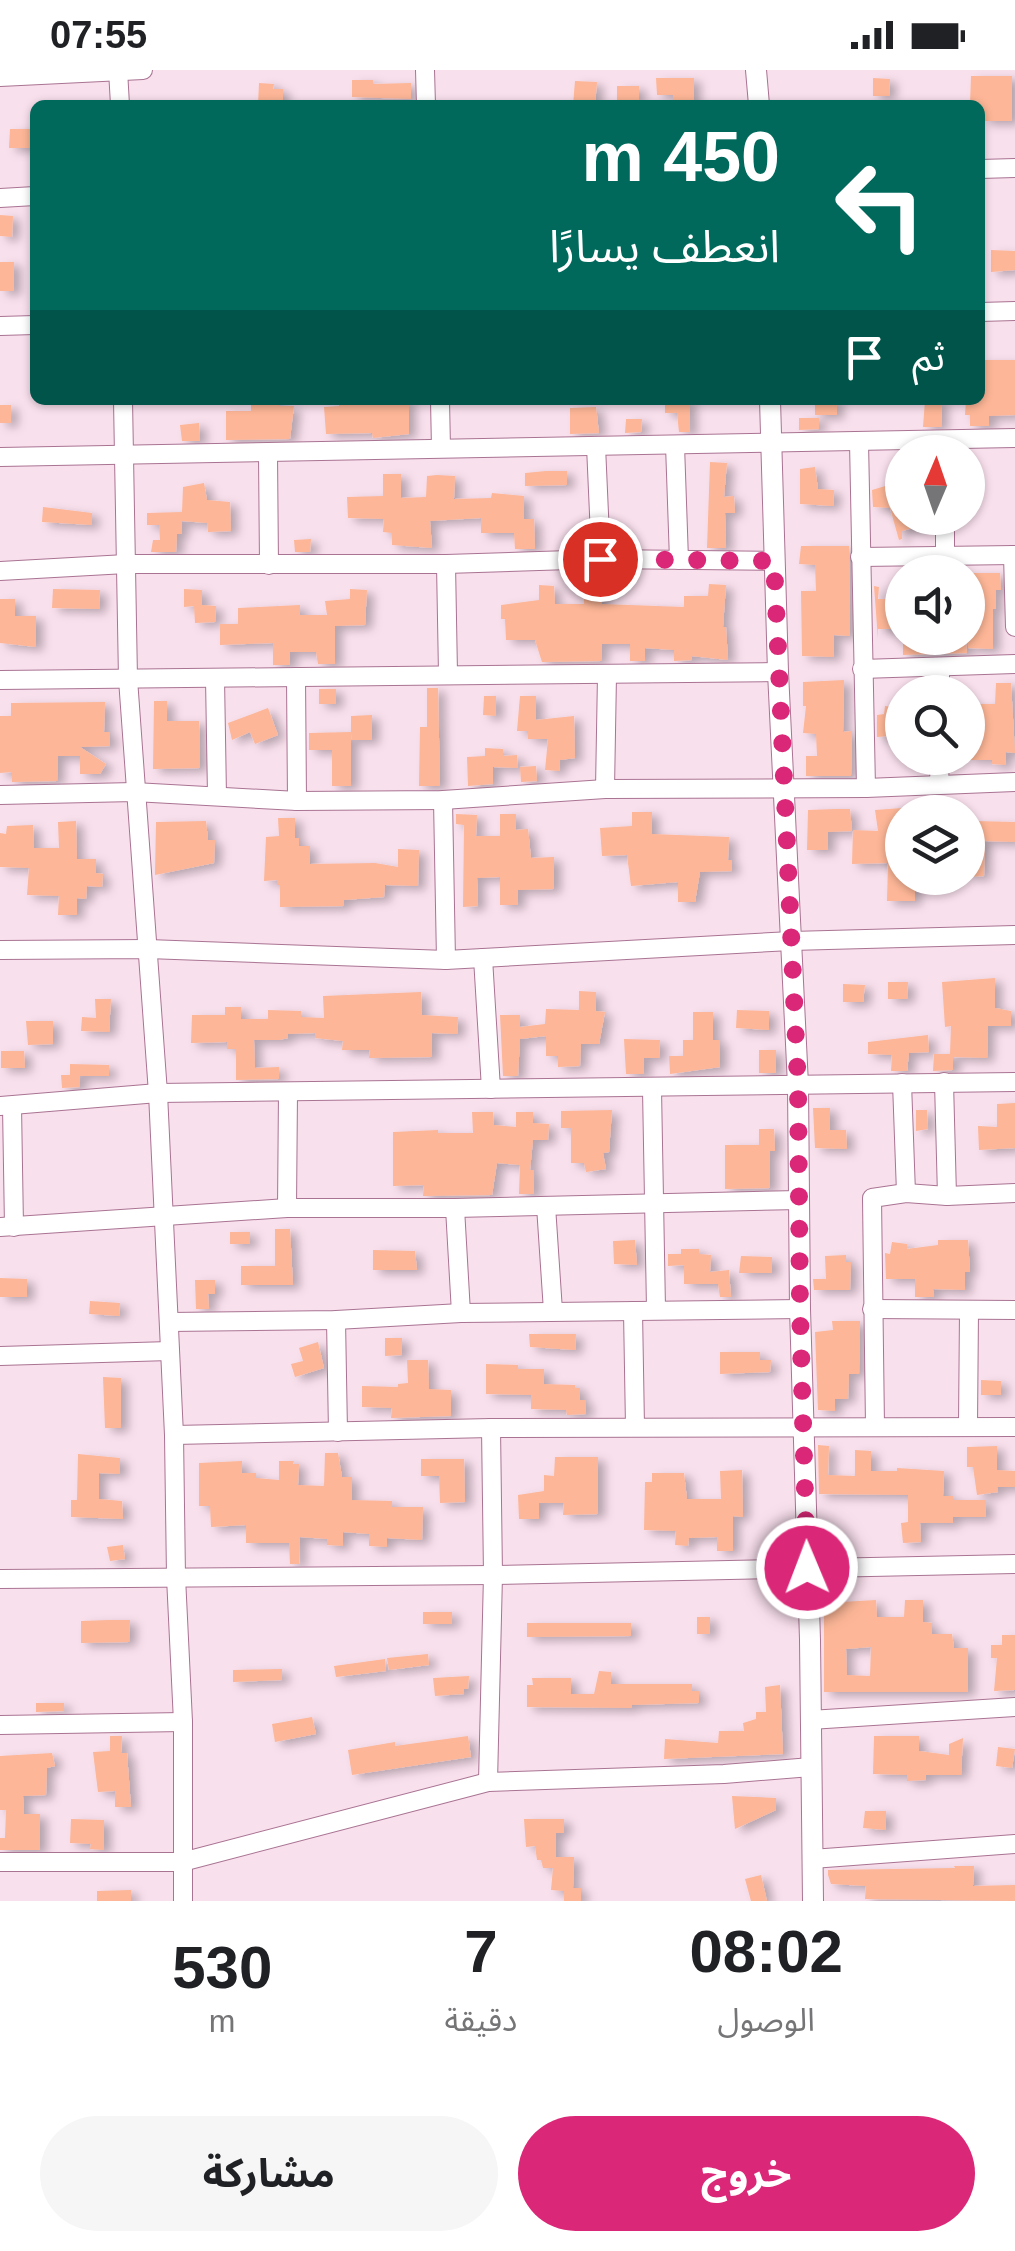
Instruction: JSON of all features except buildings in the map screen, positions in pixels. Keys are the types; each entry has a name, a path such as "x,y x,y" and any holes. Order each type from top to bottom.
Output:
{"street":[{"path":"0,77 144,70"},
{"path":"425,70 426,100"},
{"path":"756,70 759,100"},
{"path":"118,71 120,100"},
{"path":"985,169 1015,168"},
{"path":"0,198 30,196"},
{"path":"985,312 1015,311"},
{"path":"0,326 30,325"},
{"path":"123,405 128,678 158,1093 174,1435 183,1722 183,1901"},
{"path":"440,405 441,448"},
{"path":"770,405 778,672 798,1085 813,1901"},
{"path":"985,441 1015,438"},
{"path":"859,442 866,788"},
{"path":"0,458 885,443"},
{"path":"675,445 680,560"},
{"path":"596,446 600,559"},
{"path":"268,454 269,565"},
{"path":"985,555 1014,555 1015,628"},
{"path":"860,557 885,557"},
{"path":"0,570 126,564 774,561"},
{"path":"446,564 448,674"},
{"path":"862,669 1015,664"},
{"path":"940,669 940,675"},
{"path":"0,680 778,672"},
{"path":"605,790 606,675"},
{"path":"296,677 297,801"},
{"path":"215,678 217,796"},
{"path":"940,775 940,783"},
{"path":"0,794 134,792 297,801 443,800 605,790 866,788 1015,782"},
{"path":"443,800 446,960"},
{"path":"0,950 148,950 446,960 791,940 1015,935"},
{"path":"483,958 491,1090"},
{"path":"944,1082 947,1196"},
{"path":"798,1200 287,1208 7,1227 6,1106 158,1093 1015,1082"},
{"path":"902,1083 906,1193"},
{"path":"652,1089 656,1309"},
{"path":"287,1208 288,1092"},
{"path":"875,1426 872,1198 906,1193 1015,1193"},
{"path":"546,1206 553,1311"},
{"path":"455,1208 461,1313"},
{"path":"169,1322 553,1311 800,1309"},
{"path":"872,1309 1015,1310"},
{"path":"632,1311 635,1427"},
{"path":"968,1426 970,1311"},
{"path":"336,1320 338,1432"},
{"path":"0,1356 170,1351"},
{"path":"174,1435 491,1428 1015,1427"},
{"path":"488,1782 494,1575 491,1428"},
{"path":"0,1579 494,1575 1015,1564"},
{"path":"810,1720 1015,1708"},
{"path":"0,1725 183,1722"},
{"path":"0,1862 182,1862 488,1782 811,1767"},
{"path":"812,1859 1015,1844"}],"route":[{"path":"600,559 774,561 798,1085 807,1568"}]}
